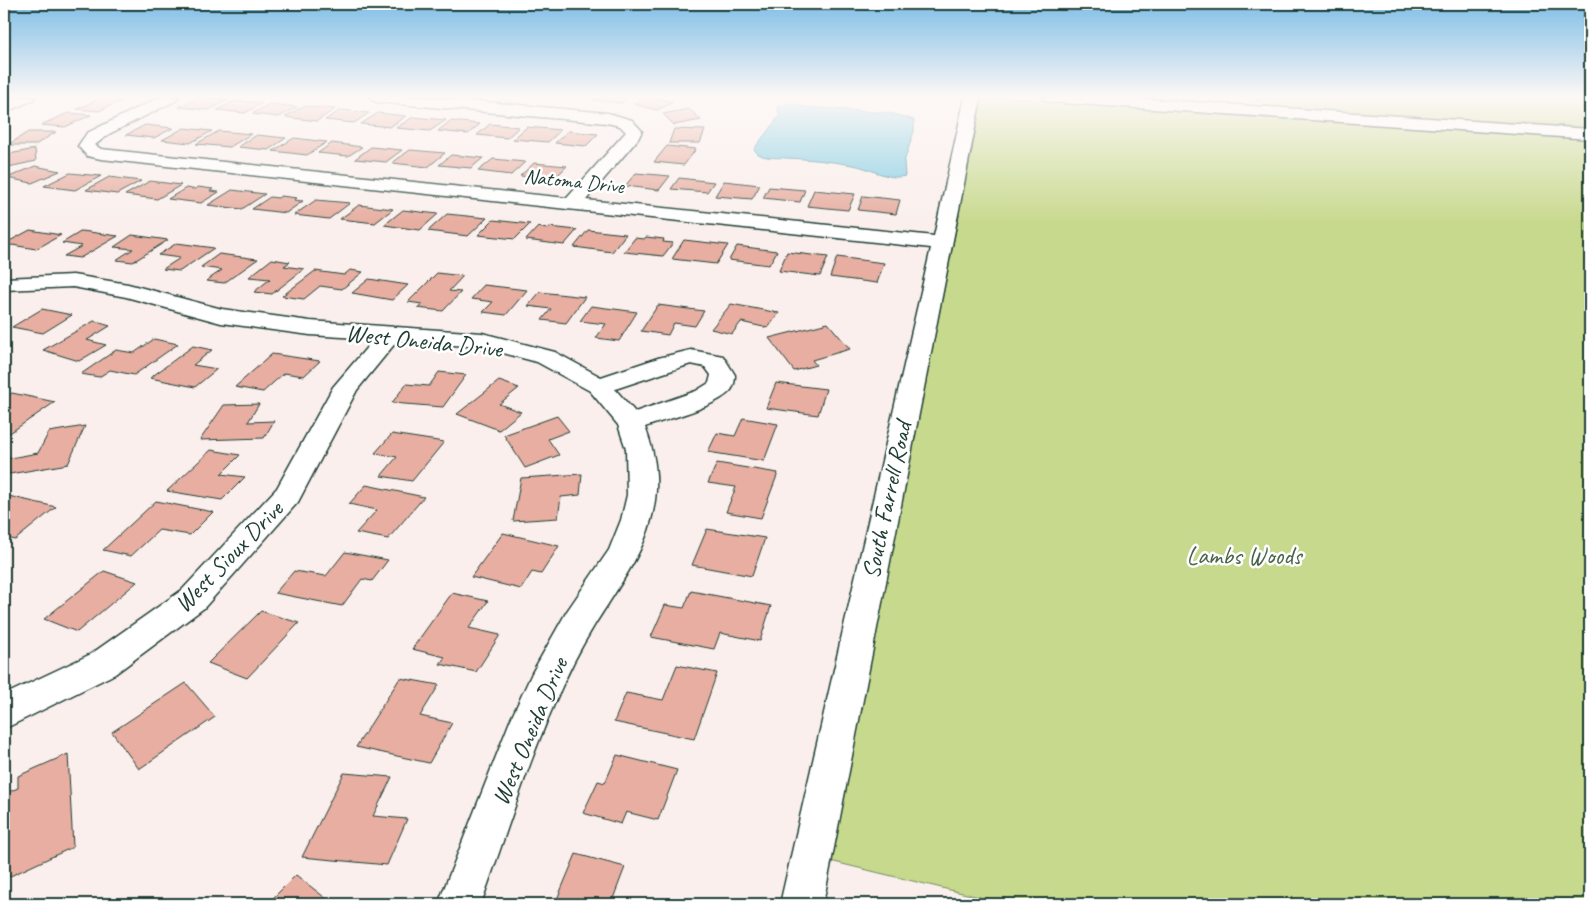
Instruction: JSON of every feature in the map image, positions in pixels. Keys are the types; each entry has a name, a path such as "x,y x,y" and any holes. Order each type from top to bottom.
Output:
{"street":[{"name":"Natoma Drive","path":"91,139 86,146 93,152 100,154 941,243"},
{"path":"573,203 629,139"},
{"name":"South Farrell Road","path":"802,904 963,139"},
{"name":"West Oneida Drive","path":"4,284 73,281 128,291 221,316 310,328 482,340 546,357 599,386 630,424 640,449 642,472 641,496 636,520 623,554 579,621 550,674 528,721 460,904"},
{"name":"West Sioux Drive","path":"4,713 103,664 193,599 288,495 346,387 390,335"},
{"path":"599,386 691,357 714,361 723,375 721,386 705,397 630,424"}],"green space":[{"name":"Lambs Woods","path":"974,139 1590,139 1590,904 1008,904 830,861"}],"water":[{"path":"761,139 911,139 904,162 905,176 899,177 892,177 858,166 836,162 768,157 760,155 754,149"}],"building":[{"path":"17,139 44,139 35,145 8,145"},
{"path":"163,139 197,139 190,143"},
{"path":"204,139 242,139 230,147 196,144"},
{"path":"250,139 284,139 268,150 238,147"},
{"path":"292,139 327,142 307,155 273,151"},
{"path":"517,139 551,139 548,142"},
{"path":"559,139 593,139 586,146 555,143"},
{"path":"670,139 701,139 700,143 669,143"},
{"path":"332,143 362,147 348,156 318,153"},
{"path":"667,146 696,149 684,165 654,162"},
{"path":"371,147 402,150 386,162 355,159"},
{"path":"35,149 36,161 4,168 4,155"},
{"path":"410,150 445,153 428,167 392,163"},
{"path":"451,155 483,158 471,168 439,165"},
{"path":"493,159 525,162 511,175 478,171"},
{"path":"534,163 567,166 554,179 520,176"},
{"path":"35,166 60,171 32,183 7,178"},
{"path":"70,173 101,176 75,190 44,186"},
{"path":"636,173 670,176 659,190 625,186"},
{"path":"109,177 141,181 117,194 86,190"},
{"path":"679,178 714,182 707,192 671,189"},
{"path":"150,181 181,185 157,199 125,195"},
{"path":"724,181 760,185 752,199 715,196"},
{"path":"198,187 213,189 210,191 219,192 201,203 168,199 186,188 195,189"},
{"path":"769,187 805,190 800,202 763,198"},
{"path":"232,190 265,194 242,209 208,205"},
{"path":"814,190 855,194 848,210 807,206"},
{"path":"281,196 297,198 294,200 303,201 286,213 252,209 270,197 278,198"},
{"path":"863,196 900,200 896,214 858,210"},
{"path":"316,200 350,203 329,219 294,215"},
{"path":"359,205 393,209 375,223 340,219"},
{"path":"403,210 438,214 420,230 384,225"},
{"path":"447,214 487,218 468,236 428,231"},
{"path":"493,220 530,224 515,239 478,235"},
{"path":"538,227 577,230 564,245 526,240"},
{"path":"30,230 61,235 36,249 12,245 4,249 4,244"},
{"path":"588,230 626,234 612,252 574,247"},
{"path":"82,231 118,236 80,258 64,256 82,246 62,243"},
{"path":"132,235 168,240 133,262 116,260 133,249 114,247"},
{"path":"646,237 664,239 663,242 673,243 663,256 624,252 635,238 644,239"},
{"path":"684,240 728,245 716,264 672,259"},
{"path":"177,243 214,248 180,271 163,269 180,258 158,255"},
{"path":"737,246 777,251 769,265 729,260"},
{"path":"787,252 828,257 820,276 779,271"},
{"path":"219,254 258,259 224,283 206,281 222,270 201,267"},
{"path":"837,257 884,263 877,283 830,277"},
{"path":"272,259 290,262 284,266 304,269 272,294 254,292 270,279 249,277"},
{"path":"350,270 363,272 342,289 320,286 304,299 282,296 315,271 344,275"},
{"path":"437,273 463,276 449,291 461,292 443,311 417,308 422,304 408,302"},
{"path":"369,279 408,285 392,300 352,293"},
{"path":"484,285 527,290 506,315 483,312 493,302 471,299"},
{"path":"540,292 585,297 566,323 542,320 551,309 528,306"},
{"path":"731,304 779,313 768,328 741,322 732,334 711,329"},
{"path":"658,305 704,311 695,326 674,323 668,335 641,331"},
{"path":"591,306 637,312 619,341 596,338 606,324 580,321"},
{"path":"42,309 72,315 43,333 12,327"},
{"path":"94,321 110,326 87,340 106,345 79,361 43,350"},
{"path":"828,323 850,349 812,360 816,365 794,371 769,338"},
{"path":"154,339 178,344 134,375 110,370 99,377 81,374 116,350 134,353"},
{"path":"193,346 212,350 193,365 217,369 195,387 150,378"},
{"path":"272,354 320,361 304,376 284,373 263,392 235,387"},
{"path":"439,372 466,375 443,407 392,403 406,384 429,386"},
{"path":"499,381 519,388 499,404 521,412 499,430 457,414"},
{"path":"776,383 826,389 818,415 766,408"},
{"path":"12,393 55,402 4,437 4,417 7,415 4,414 4,398"},
{"path":"259,404 248,422 274,421 264,438 200,440 224,405"},
{"path":"557,416 569,431 548,439 559,455 525,468 504,435"},
{"path":"743,418 778,424 764,461 708,452 717,433 735,436"},
{"path":"85,426 68,464 4,475 5,459 38,453 49,432"},
{"path":"392,434 444,442 412,481 381,476 397,457 375,453"},
{"path":"211,450 240,455 221,474 245,477 222,500 167,491"},
{"path":"717,463 778,473 761,518 726,512 736,487 708,483"},
{"path":"582,474 580,495 561,497 558,518 513,521 521,478"},
{"path":"366,485 424,497 388,539 356,533 377,510 349,504"},
{"path":"4,495 56,507 15,540 4,537"},
{"path":"156,501 213,512 190,535 159,530 131,556 103,550"},
{"path":"707,529 765,538 752,576 692,565"},
{"path":"503,533 559,546 541,574 532,572 521,589 471,577"},
{"path":"345,552 388,560 372,581 362,579 342,606 275,593 294,571 326,576"},
{"path":"104,571 137,582 77,632 44,619"},
{"path":"691,591 771,606 760,641 720,633 714,649 651,637 665,605 684,608"},
{"path":"452,593 488,601 469,628 500,635 476,672 440,664 445,657 412,649"},
{"path":"261,611 299,623 247,678 208,663"},
{"path":"677,665 717,673 694,739 614,722 626,693 663,700"},
{"path":"400,678 439,685 420,716 452,723 429,763 356,747"},
{"path":"186,683 215,717 139,769 112,732"},
{"path":"68,754 73,847 4,879 4,794 18,788 18,776"},
{"path":"617,755 677,770 658,820 626,812 621,824 583,813 598,781 605,783"},
{"path":"344,773 392,777 373,816 407,819 387,865 302,857"},
{"path":"576,854 625,867 611,904 555,904"},
{"path":"296,875 333,904 267,904"}]}
